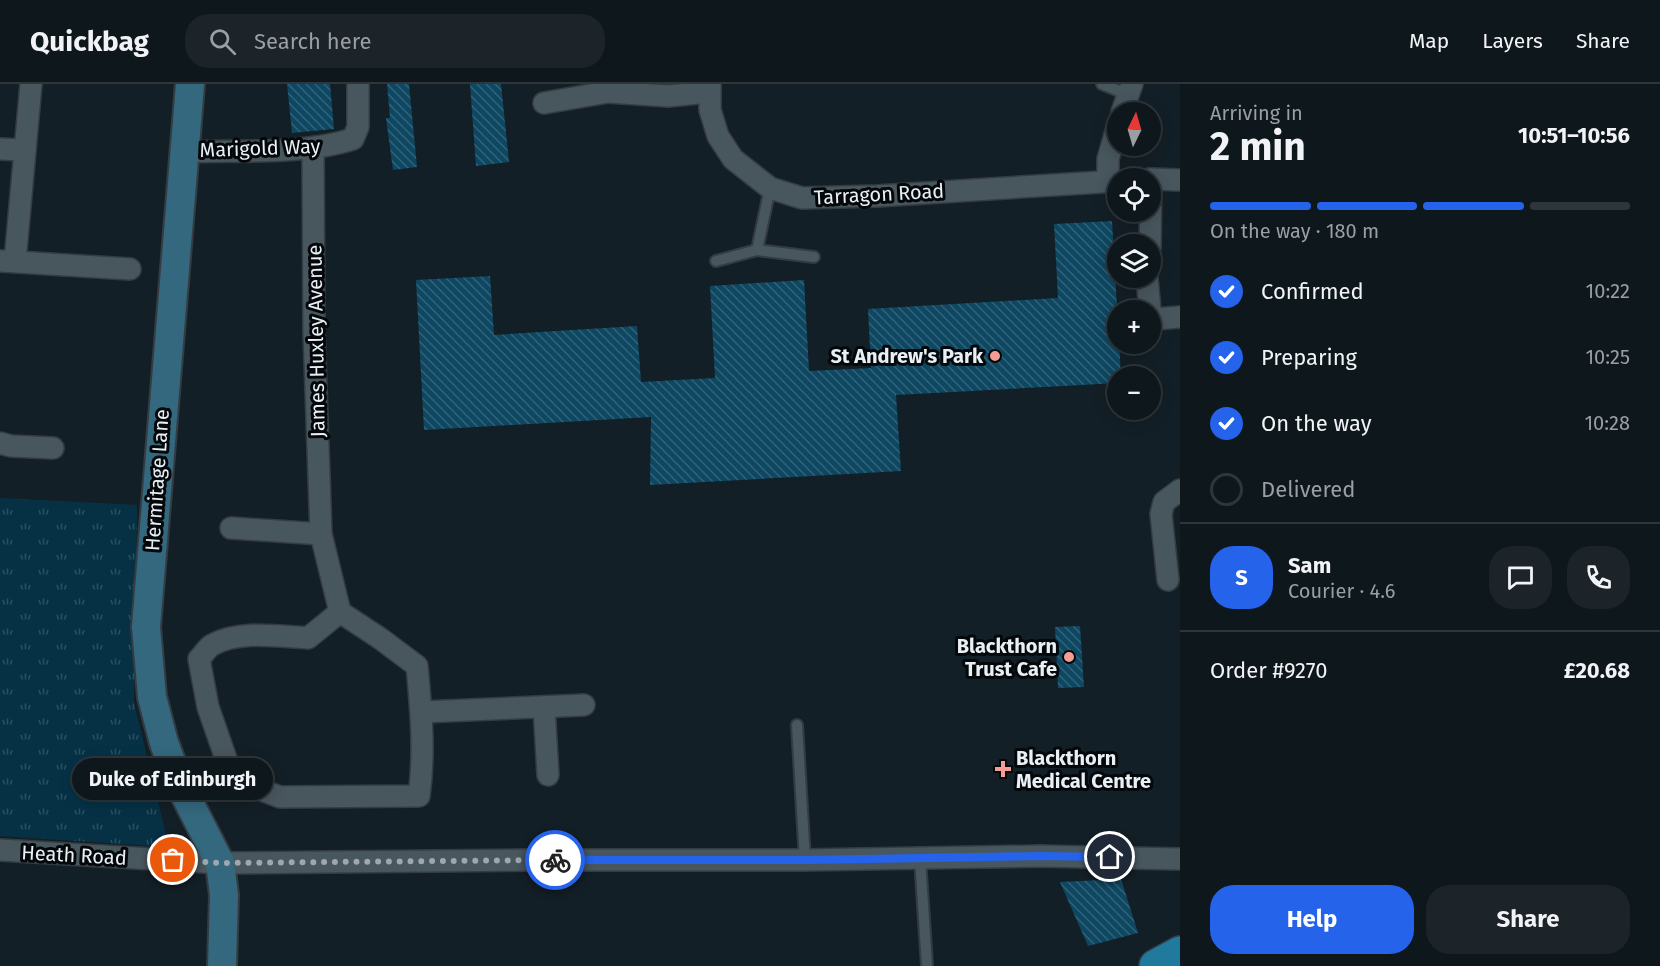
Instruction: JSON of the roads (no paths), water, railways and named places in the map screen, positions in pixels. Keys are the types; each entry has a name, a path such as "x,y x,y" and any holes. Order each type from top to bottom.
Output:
{"main road":[{"name":"Hermitage Lane","path":"190,84 146,627 152,697 164,743 180,784 219,863 224,896 222,966"},
{"path":"1156,966 1180,953"}],"street":[{"path":"31,84 25,150 7,261 130,269"},
{"name":"Marigold Way","path":"183,152 313,148 353,138 358,127 358,84"},
{"path":"544,103 608,92 668,96 710,88"},
{"name":"Tarragon Road","path":"710,88 710,110 718,136 733,159 770,188 802,198 877,196 1107,181"},
{"name":"James Huxley Avenue","path":"313,148 314,332 321,534 340,612"},
{"path":"0,149 25,150"},
{"path":"1161,179 1180,180"},
{"path":"1161,319 1180,317"},
{"path":"0,443 11,446 53,448"},
{"path":"1168,580 1161,514 1164,502 1180,490"},
{"path":"231,528 321,534"},
{"path":"340,612 417,666 422,712 422,770 419,796 280,797 233,779 208,706 199,659 209,646 224,640 260,635 308,638 340,612"},
{"path":"422,712 584,705"},
{"path":"544,707 548,775"},
{"name":"Heath Road","path":"0,850 219,863 805,860 1040,856 1180,859"}],"lane":[{"path":"1102,84 1128,97"},
{"path":"757,250 770,188"},
{"path":"716,261 757,250 814,257"},
{"path":"797,725 805,860"},
{"path":"920,858 927,966"}],"place":[{"name":"St Andrew's Park","path":"995,356"},
{"name":"Blackthorn Trust Cafe","path":"1069,657"},
{"name":"Blackthorn Medical Centre","path":"1003,769"},
{"name":"Duke of Edinburgh","path":"173,860"}]}
